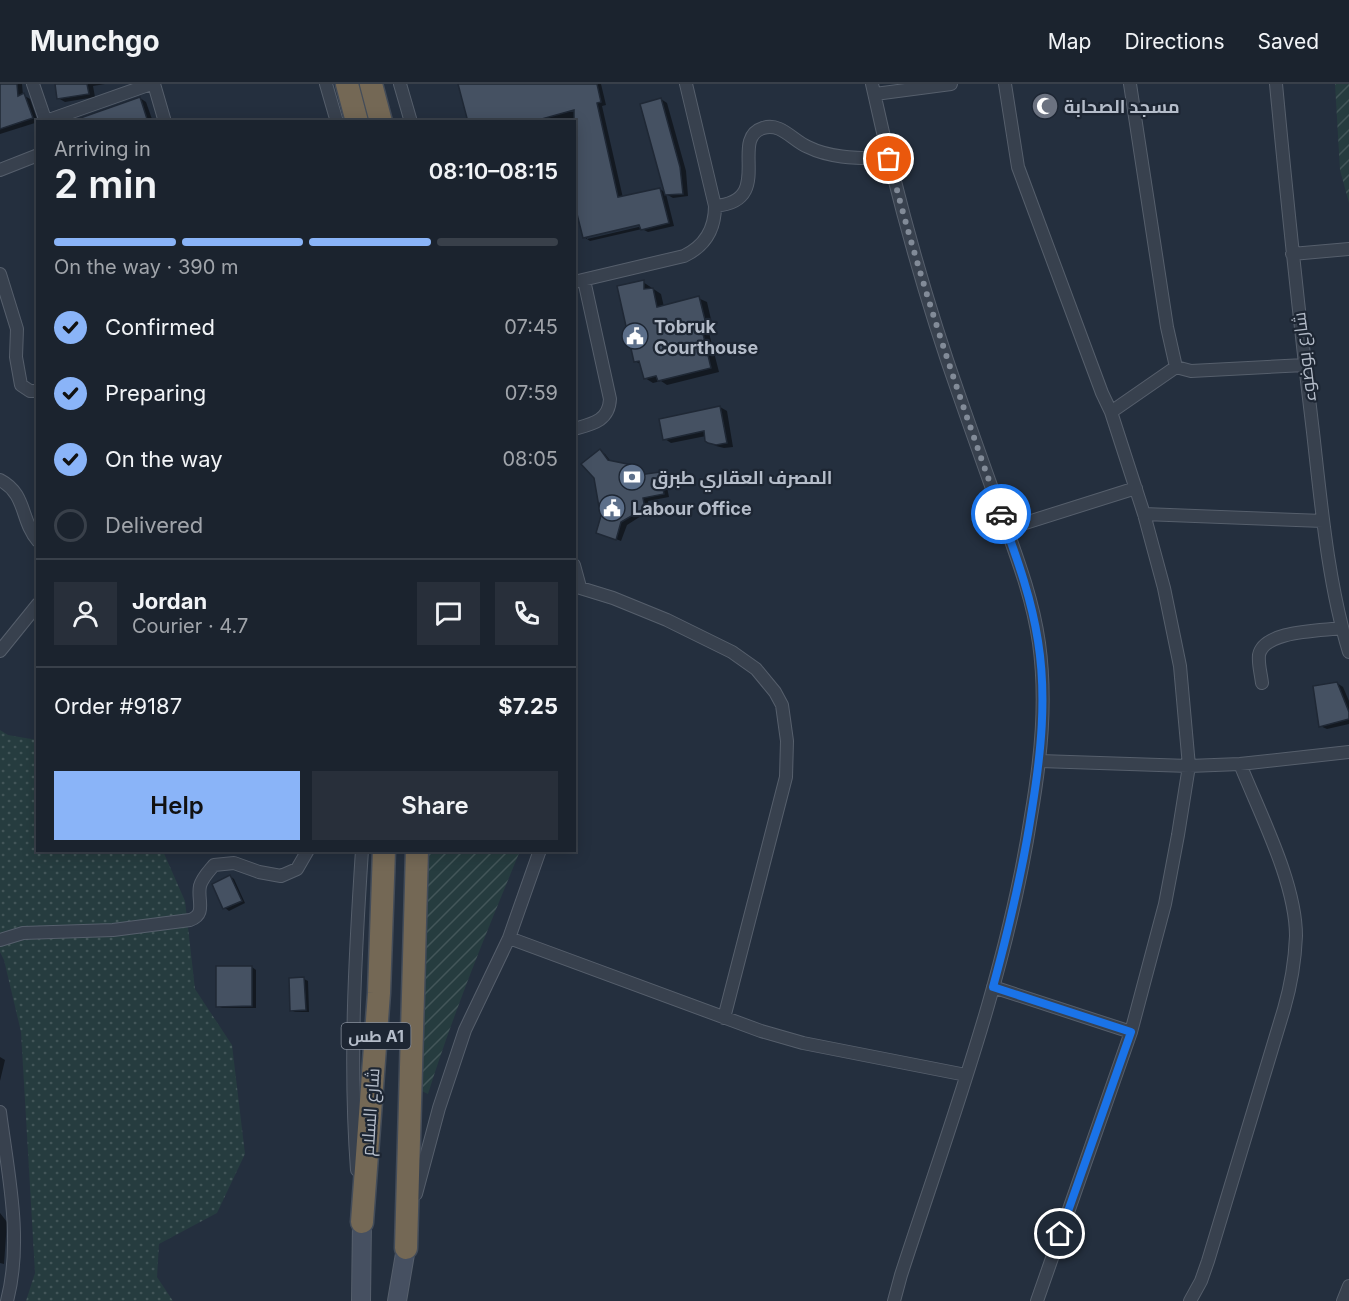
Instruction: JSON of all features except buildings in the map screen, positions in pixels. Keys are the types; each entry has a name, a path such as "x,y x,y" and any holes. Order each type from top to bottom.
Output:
{"highway":[{"path":"347,84 356,120"},
{"path":"371,84 380,120"},
{"name":"شارع السلام","path":"362,1222 379,993 384,852"},
{"name":"شارع السلام","path":"406,1248 417,852"}],"main road":[{"name":"شارع السلام","path":"361,1301 362,1222"},
{"path":"397,1301 406,1248"}],"street":[{"path":"33,84 46,120"},
{"path":"49,120 153,84 164,120"},
{"path":"326,84 336,120"},
{"path":"399,84 410,120"},
{"path":"576,428 602,419 608,410 610,399 579,281 684,256 693,251 707,237 712,228 715,206 686,84"},
{"path":"894,1301 966,1075 1010,926 1023,868 1040,761 1043,702 1039,643 1021,566 954,379 915,257 889,159 874,89 951,84"},
{"path":"1005,84 1018,167 1111,412 1144,514 1164,588 1180,666 1189,766 1165,904 1131,1032 1037,1301"},
{"path":"1130,84 1167,327 1176,367"},
{"name":"شارع بوضوء","path":"1276,84 1292,254 1323,521 1342,628 1349,652"},
{"path":"715,206 734,201 748,186 750,140 755,132 763,128 773,127 782,130 806,147 822,153 889,159"},
{"path":"0,170 36,156"},
{"path":"1292,254 1349,249"},
{"path":"0,274 17,329 16,357 21,385 30,392 36,392"},
{"path":"1111,412 1176,367 1191,371 1305,365"},
{"path":"0,480 12,486 36,539"},
{"path":"1006,529 1136,488"},
{"path":"1144,514 1323,521"},
{"path":"577,587 640,609 732,652 745,660 761,675 782,705 787,741 786,777 724,1018"},
{"path":"0,651 36,606"},
{"path":"1262,683 1259,655 1261,649 1270,640 1283,636 1342,628"},
{"path":"1040,761 1189,766 1240,764 1349,752"},
{"path":"1190,1301 1201,1281 1208,1261 1284,1009 1295,953 1294,918 1288,885 1240,764"},
{"path":"0,940 23,933 113,930 190,921 196,918 201,911 201,886 214,865 234,863 259,872 281,876 297,870 307,852"},
{"path":"362,852 353,1070 356,1152 362,1222"},
{"path":"406,1248 420,1174 465,1030 509,938 539,852"},
{"path":"509,938 761,1031 803,1043 966,1075"},
{"path":"993,987 1131,1032"},
{"path":"0,1112 14,1226 6,1283 7,1301"},
{"path":"1342,1301 1349,1286"}],"green space":[{"path":"1335,84 1349,84 1349,203 1340,170"},
{"path":"0,730 8,735 36,740 36,852 163,852 185,901 195,989 232,1045 245,1154 217,1213 159,1244 157,1277 173,1301 26,1301 35,1273 21,1032 4,960 0,952"},
{"path":"423,852 520,852 483,941 428,1094 413,1087"}],"way so far":[{"path":"889,159 915,257 943,346 1001,514"}],"place":[{"name":"مسجد الصحابة","path":"1045,106"},
{"name":"Tobruk Courthouse","path":"635,336"},
{"name":"المصرف العقاري طبرق","path":"632,477"},
{"name":"Labour Office","path":"612,508"}],"route":[{"path":"1001,514 1021,566 1039,643 1043,722 1040,761 1025,856 1010,926 993,987 1131,1032 1060,1234"}]}
